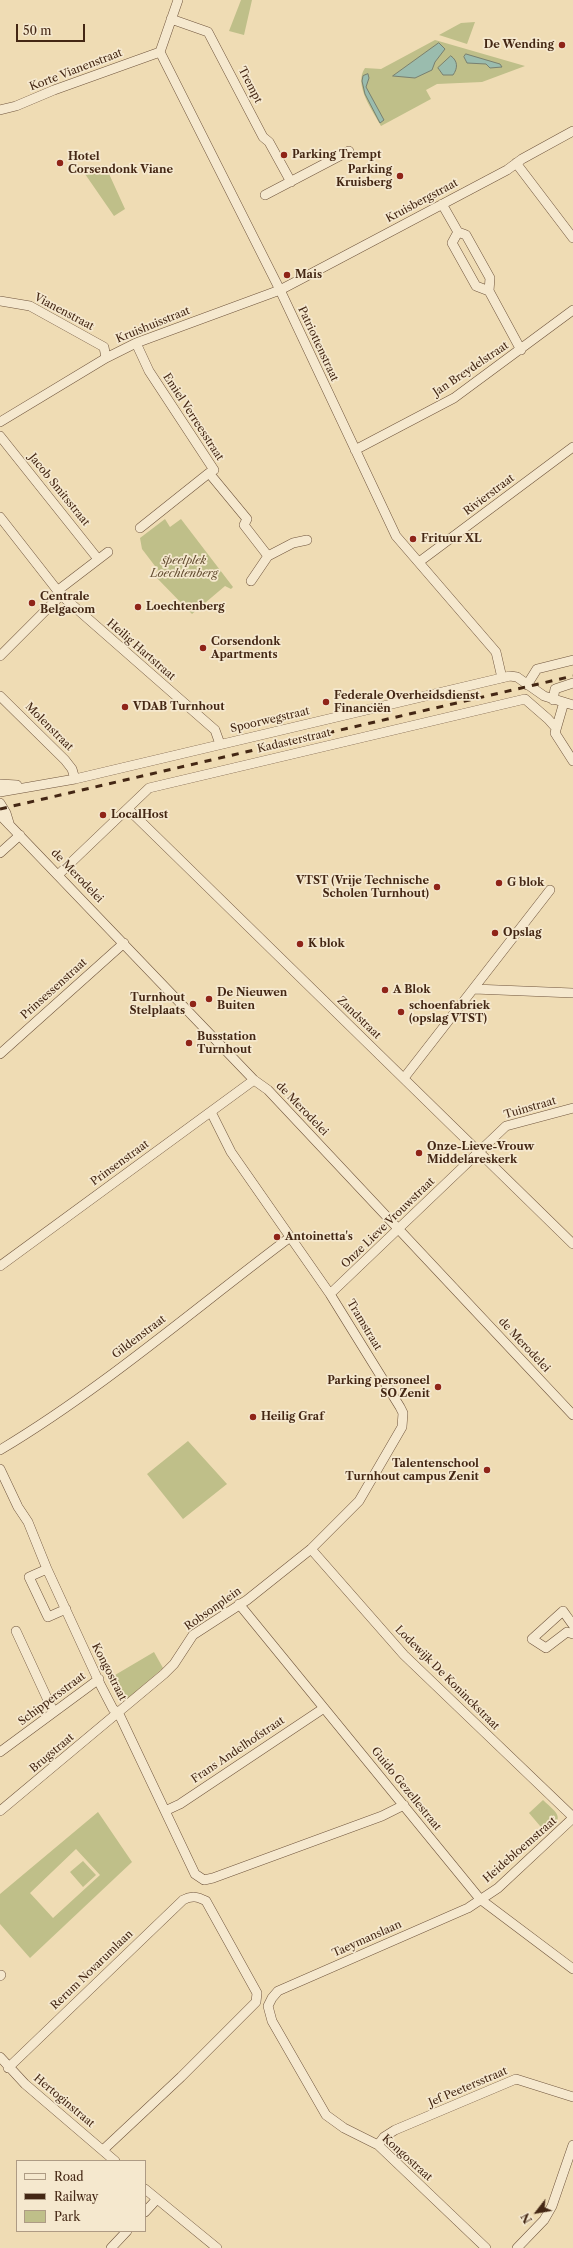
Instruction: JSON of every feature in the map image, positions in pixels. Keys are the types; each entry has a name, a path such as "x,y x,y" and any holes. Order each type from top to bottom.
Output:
{"street":[{"path":"160,52 178,0"},
{"name":"Trempt","path":"171,19 208,32 263,137 269,142 291,182"},
{"name":"Korte Vianenstraat","path":"0,110 16,106 54,90 160,52"},
{"name":"Patriottenstraat","path":"160,52 280,290 396,536 496,652 502,678"},
{"name":"Kruisbergstraat","path":"280,290 507,170 516,163 573,131"},
{"path":"265,195 349,151"},
{"path":"516,163 573,238"},
{"path":"442,204 458,232 466,235 490,278 489,291 521,350"},
{"path":"458,232 452,243 476,286 489,291"},
{"name":"Kruishuisstraat","path":"0,422 106,358 136,343 280,290"},
{"name":"Vianenstraat","path":"0,301 30,306 104,347 106,358"},
{"name":"Jan Breydelstraat","path":"355,450 454,398 521,350 573,310"},
{"name":"Emiel Verreesstraat","path":"136,343 149,371 214,470 209,473 247,519 244,525 268,556"},
{"name":"Jacob Smitsstraat","path":"0,436 98,559"},
{"name":"Rivierstraat","path":"419,562 573,447"},
{"path":"140,528 209,473"},
{"name":"Heilig Hartstraat","path":"0,517 59,593 215,730 220,744"},
{"path":"251,581 268,556 293,544 307,540"},
{"path":"0,656 59,593 108,552"},
{"path":"527,685 537,669 573,660"},
{"name":"Spoorwegstraat","path":"0,792 75,779 502,678 516,677 553,700 573,705"},
{"path":"553,700 555,689 573,683"},
{"name":"Molenstraat","path":"0,696 69,764 75,779"},
{"name":"Kadasterstraat","path":"59,874 149,788 525,699 556,728"},
{"path":"564,702 555,733 573,762"},
{"name":"Spoorwegstraat","path":"0,784 32,787"},
{"name":"de Merodelei","path":"0,803 6,813 9,824"},
{"name":"Zandstraat","path":"128,809 573,1244"},
{"name":"de Merodelei","path":"0,815 59,874 254,1080 273,1096 377,1204 398,1230 573,1415"},
{"path":"0,853 20,835"},
{"path":"404,1078 550,890"},
{"name":"Prinsessenstraat","path":"0,1054 124,943"},
{"path":"474,989 573,993"},
{"name":"Prinsenstraat","path":"0,1266 254,1080"},
{"name":"Tuinstraat","path":"479,1152 506,1126 573,1108"},
{"name":"Tramstraat","path":"211,1112 231,1152 289,1238 330,1294 400,1407 403,1420 402,1427 359,1501 311,1549"},
{"name":"Onze Lieve Vrouwstraat","path":"330,1294 479,1152"},
{"name":"Gildenstraat","path":"0,1450 27,1434 108,1376 289,1238"},
{"name":"Kongostraat","path":"0,1469 18,1506 28,1522 47,1569 98,1679 113,1709 118,1712 195,1874 204,1880 382,1816 404,1805"},
{"name":"Robsonplein","path":"118,1712 174,1664 194,1635 247,1600 311,1549"},
{"name":"Lodewijk De Koninckstraat","path":"311,1549 404,1655 573,1818"},
{"path":"47,1569 29,1578 48,1617 66,1609"},
{"name":"Guido Gezellestraat","path":"239,1604 480,1899 573,1970"},
{"path":"573,1625 563,1611 532,1639 546,1648 567,1632 573,1634"},
{"path":"16,1632 53,1711"},
{"name":"Schippersstraat","path":"0,1752 53,1711 98,1679"},
{"name":"Frans Andelhofstraat","path":"165,1811 180,1804 324,1708"},
{"name":"Brugstraat","path":"0,1811 118,1712"},
{"name":"Heidebloemstraat","path":"480,1899 498,1888 573,1818"},
{"name":"Rerum Novarumlaan","path":"8,2068 183,1900 188,1897 197,1897 206,1901 257,1993 256,2002 181,2077 103,2150"},
{"name":"Taeymanslaan","path":"268,2006 278,1991 468,1908 480,1899"},
{"name":"Kongostraat","path":"268,2006 272,2021 326,2115 344,2128 378,2145 486,2248"},
{"name":"Hertoginstraat","path":"0,2057 8,2068 114,2160"},
{"name":"Jef Peetersstraat","path":"378,2145 384,2137 395,2130 516,2079 573,2097"},
{"path":"517,2248 544,2220 552,2206 573,2145"},
{"path":"146,2190 217,2248"},
{"path":"146,2211 157,2199"},
{"path":"111,2248 126,2232"}],"green space":[{"path":"241,0 252,0 244,35 229,31"},
{"path":"475,22 467,44 439,35 461,23"},
{"path":"435,40 525,66 482,82 437,84 426,90 431,99 381,126 369,106 363,90 361,82 365,68 381,69"},
{"path":"105,165 125,209 114,216 85,174"},
{"name":"speelplek Loechtenberg","path":"165,519 170,527 181,519 233,587 231,589 225,586 192,614 154,575 158,570 142,549 140,538"},
{"path":"188,1441 227,1484 183,1519 147,1474"},
{"path":"154,1652 163,1668 127,1699 110,1678"},
{"path":"543,1800 558,1816 556,1823 546,1833 529,1813"},
{"path":"98,1812 132,1862 30,1958 0,1924 0,1894","holes":["76,1849 100,1875 53,1918 30,1893"]},
{"path":"83,1861 96,1875 83,1887 70,1872"}],"shaded area":[{"path":"439,43 445,49 435,62 432,70 415,78 393,76"},
{"path":"466,54 500,64 502,67 490,68 486,64 467,63 464,57"},
{"path":"451,56 456,62 456,70 453,75 443,75 438,68"},
{"path":"368,74 369,78 366,87 384,120 380,123 365,94 362,81 363,76"}],"railway":[{"path":"0,809 573,676"}],"place":[{"name":"De Wending","path":"562,45"},
{"name":"Parking Trempt","path":"284,155"},
{"name":"Hotel Corsendonk Viane","path":"60,163"},
{"name":"Parking Kruisberg","path":"400,176"},
{"name":"Mais","path":"287,275"},
{"name":"Frituur XL","path":"413,539"},
{"name":"Centrale Belgacom","path":"32,603"},
{"name":"Loechtenberg","path":"138,607"},
{"name":"Corsendonk Apartments","path":"203,648"},
{"name":"Federale Overheidsdienst Financiën","path":"326,702"},
{"name":"VDAB Turnhout","path":"125,707"},
{"name":"LocalHost","path":"103,815"},
{"name":"G blok","path":"499,883"},
{"name":"VTST (Vrije Technische Scholen Turnhout)","path":"437,887"},
{"name":"Opslag","path":"495,933"},
{"name":"K blok","path":"300,944"},
{"name":"A Blok","path":"385,990"},
{"name":"De Nieuwen Buiten","path":"209,999"},
{"name":"Turnhout Stelplaats","path":"193,1004"},
{"name":"schoenfabriek (opslag VTST)","path":"401,1012"},
{"name":"Busstation Turnhout","path":"189,1043"},
{"name":"Onze-Lieve-Vrouw Middelareskerk","path":"419,1153"},
{"name":"Antoinetta's","path":"277,1237"},
{"name":"Parking personeel SO Zenit","path":"438,1387"},
{"name":"Heilig Graf","path":"253,1417"},
{"name":"Talentenschool Turnhout campus Zenit","path":"487,1470"}]}
